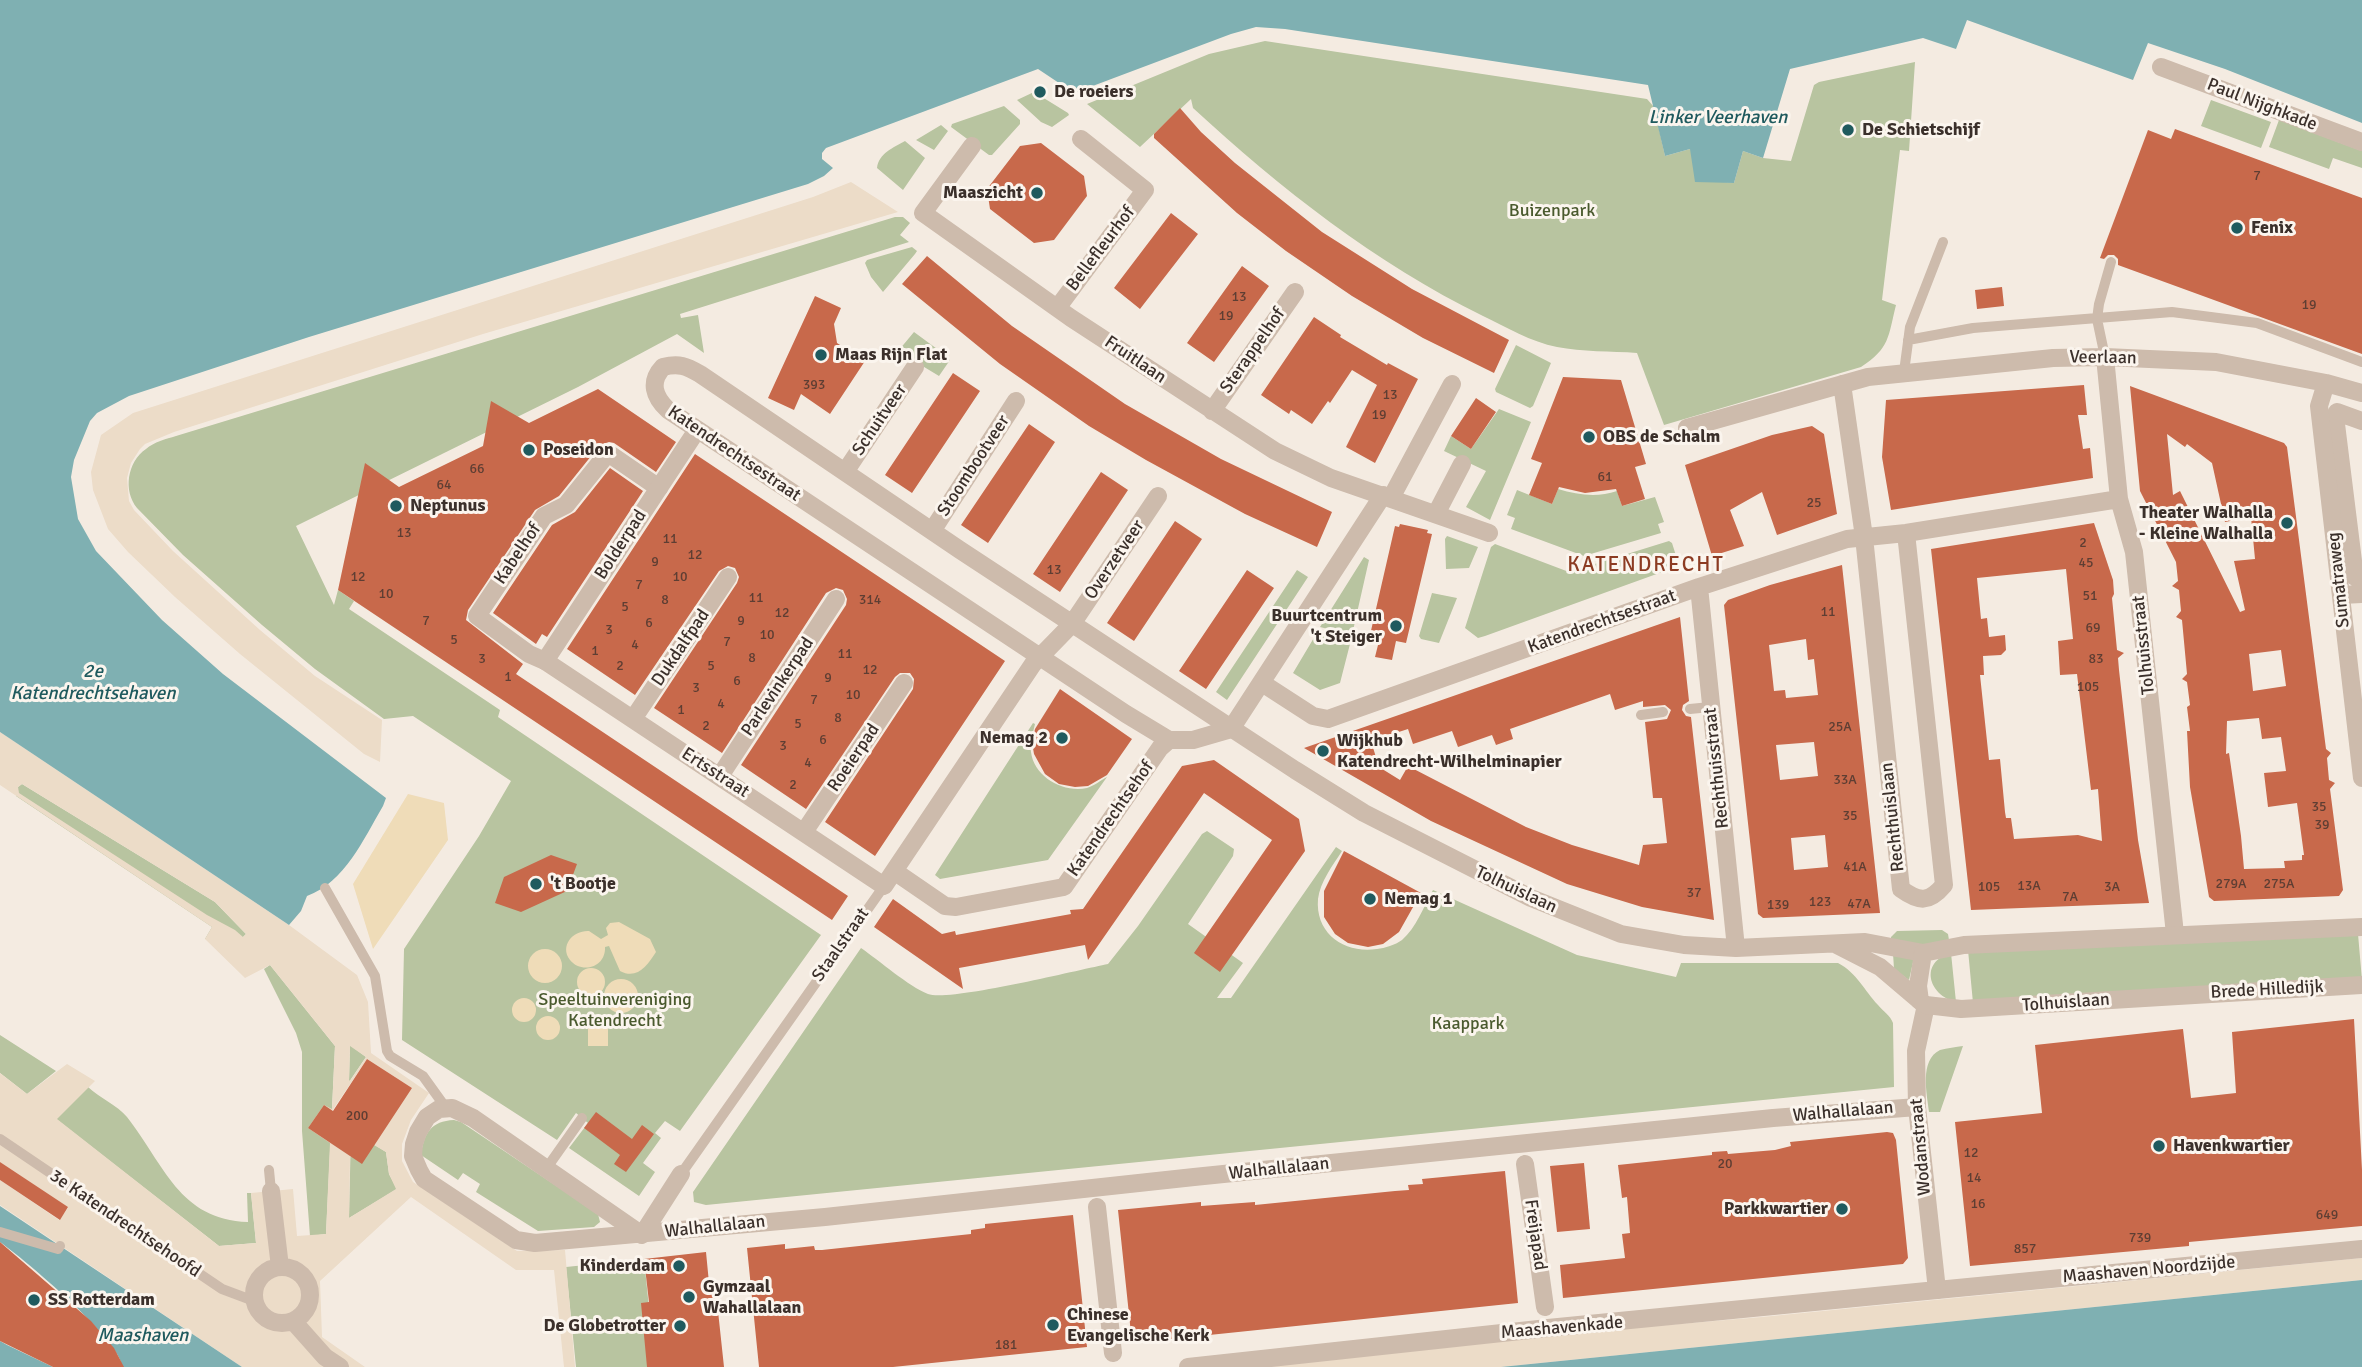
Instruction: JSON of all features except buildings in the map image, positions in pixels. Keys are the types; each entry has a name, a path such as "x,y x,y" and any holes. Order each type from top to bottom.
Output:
{"street":[{"name":"Paul Nijghkade","path":"2161,67 2362,142"},
{"name":"Bellefleurhof","path":"1058,307 1145,190 1081,139"},
{"name":"Fruitlaan","path":"972,146 923,213 1001,270 1275,452 1310,470 1489,533"},
{"name":"Sterappelhof","path":"1212,411 1296,292"},
{"name":"Veerlaan","path":"1687,428 1868,377 2053,358 2105,357 2216,362 2326,383 2362,393"},
{"name":"Tolhuisstraat","path":"2105,357 2119,499 2134,552 2175,934"},
{"name":"Katendrechtsestraat","path":"1169,740 668,410 656,397 654,381 663,367 682,364 700,374 1231,729"},
{"name":"Schuitveer","path":"845,472 915,367"},
{"name":"Sumatraweg","path":"2326,383 2319,406 2362,778"},
{"path":"1169,740 1193,740 1231,729 1387,496 1452,384"},
{"name":"Rechthuislaan","path":"1842,384 1864,537 1900,888 1912,897 1922,899 1936,895 1944,885 1906,533"},
{"name":"Stoombootveer","path":"932,531 1016,401"},
{"path":"2362,421 2337,412 2355,577 2362,577"},
{"name":"Bolderpad","path":"545,661 697,430"},
{"name":"Kabelhof","path":"545,661 529,654 477,617 544,516 566,505 608,453 659,488"},
{"path":"1436,514 1462,464"},
{"name":"Overzetveer","path":"1072,624 1158,496"},
{"name":"Katendrechtsestraat","path":"1262,683 1313,716 1328,719 1699,587 1847,539 1906,533 2119,499"},
{"name":"Dukdalfpad","path":"633,719 729,577"},
{"name":"Rechthuisstraat","path":"1699,587 1736,948"},
{"path":"2342,595 2362,594"},
{"name":"Parlevinkerpad","path":"720,776 836,599"},
{"path":"1039,656 1072,624"},
{"name":"Staalstraat","path":"889,878 1039,656"},
{"name":"Ertsstraat","path":"545,661 804,832 889,878"},
{"name":"Roeierpad","path":"804,832 904,683"},
{"path":"1193,740 1202,735 1205,724 1200,709"},
{"name":"Tolhuislaan","path":"1231,729 1364,813 1531,898 1621,934 1684,946 1736,948 1865,942 1923,954 1954,946 1989,943 2175,934"},
{"name":"Katendrechtsehof","path":"889,878 945,906 956,908 1064,887 1160,748 1169,740"},
{"path":"2175,934 2362,927"},
{"name":"Tolhuislaan","path":"1834,944 1880,967 1923,1003 1961,1009 2172,996"},
{"path":"1923,954 1917,986 1923,1003"},
{"name":"Brede Hilledijk","path":"2172,996 2362,985"},
{"name":"Wodanstraat","path":"1923,1003 1916,1051 1917,1107 1937,1290"},
{"name":"Walhallalaan","path":"642,1235 473,1118 457,1110 446,1108 430,1114 418,1132 413,1150 419,1170 425,1179 516,1240 535,1243 642,1235 1773,1118 1917,1107"},
{"name":"Freijapad","path":"1525,1164 1545,1307"},
{"name":"Staalstraat","path":"642,1235 681,1174"},
{"path":"271,1191 280,1267"},
{"path":"1097,1206 1113,1353"},
{"name":"Maashaven Noordzijde","path":"1937,1290 2362,1250"},
{"path":"280,1267 298,1272 309,1288 310,1298 302,1316 293,1321 277,1323 262,1316 254,1301 254,1292 262,1275 280,1267"},
{"name":"Maashavenkade","path":"1188,1367 1937,1290"},
{"path":"293,1321 325,1357 340,1367"}],"lane":[{"path":"1904,372 1908,340 1918,306 1943,242"},
{"path":"2105,357 2097,319 2111,262"},
{"path":"1908,340 1973,328 2165,312 2257,323 2362,362"},
{"path":"1690,709 1710,707"},
{"path":"1640,715 1663,712"},
{"name":"Staalstraat","path":"681,1174 889,878"},
{"path":"324,888 375,975 387,1051 390,1056 423,1076 446,1108"},
{"path":"546,1169 582,1118"},
{"name":"3e Katendrechtsehoofd","path":"0,1139 217,1286 254,1301"},
{"path":"270,1170 271,1191"},
{"path":"0,1232 58,1249 60,1246"}],"green space":[{"name":"Buizenpark","path":"1265,41 1647,99 1654,107 1665,156 1690,149 1724,182 1734,183 1743,151 1763,158 1791,161 1814,85 1915,62 1909,151 1900,150 1882,300 1896,305 1886,341 1878,354 1861,367 1664,425 1637,353 1576,350 1538,342 1404,273 1330,222 1260,167 1193,108 1191,99 1140,147 1087,104 1209,54"},
{"path":"1034,92 1069,115 1052,127 1041,122 1017,100"},
{"path":"2211,100 2271,122 2261,148 2201,126"},
{"path":"1004,106 1020,120 1020,124 992,155 951,127 952,124"},
{"path":"2279,120 2362,151 2362,168 2333,158 2329,169 2269,147"},
{"path":"941,125 948,131 934,150 916,140"},
{"path":"905,141 925,158 903,190 877,168 884,155"},
{"name":"Speeltuinvereniging Katendrecht","path":"895,217 903,217 910,223 900,235 909,242 680,314 681,318 698,315 704,353 677,334 578,387 296,526 334,605 338,590 354,601 349,609 500,710 498,717 821,935 680,1131 665,1121 655,1133 661,1138 643,1163 655,1172 639,1196 569,1148 588,1123 576,1113 557,1140 402,1040 404,949 479,836 511,781 413,716 384,719 315,669 183,555 137,508 130,493 131,469 140,455 153,444 164,440"},
{"path":"912,247 917,251 883,292 871,277 865,263 867,260"},
{"path":"914,332 950,360 939,376 899,350"},
{"path":"1516,345 1551,363 1530,408 1496,392 1495,389"},
{"path":"1499,409 1531,422 1490,520 1466,507 1486,471 1444,451 1451,436 1471,449"},
{"path":"1558,489 1588,495 1617,491 1622,506 1655,497 1664,522 1658,524 1661,533 1584,556 1511,529 1515,518 1507,515 1517,490 1552,504"},
{"path":"1447,536 1478,547 1469,568 1446,569"},
{"path":"1669,541 1679,565 1676,567 1485,636 1478,638 1465,628 1491,547 1495,544 1569,572"},
{"path":"1364,557 1369,560 1352,635 1320,627"},
{"path":"1297,570 1308,577 1227,700 1216,692"},
{"path":"1432,593 1457,598 1439,643 1421,639 1419,636"},
{"path":"1318,635 1348,641 1350,644 1340,683 1320,690 1293,673"},
{"path":"1033,723 1033,761 1044,776 1060,785 1078,789 1090,787 1107,777 1048,860 940,879 935,875"},
{"path":"22,784 215,902 246,934 243,937 205,939 212,927 16,796 18,787"},
{"name":"Kaappark","path":"1207,831 1234,849 1233,856 1188,924 1243,963 1217,998 1231,998 1336,847 1342,851 1321,886 1318,911 1327,932 1343,945 1354,948 1380,949 1402,940 1416,923 1433,890 1577,955 1676,977 1681,963 1838,963 1855,977 1893,1023 1894,1087 706,1205 694,1202 693,1192 861,948 920,990 941,995 986,990 1108,964 1202,834"},
{"path":"1942,930 1948,934 1949,940 1926,946 1891,941 1897,931"},
{"path":"2358,934 2362,980 1973,1003 1968,950"},
{"path":"1893,953 1914,958 1909,980 1894,969"},
{"path":"1951,953 1956,1002 1939,993 1931,978 1934,963"},
{"path":"270,965 335,1046 326,1234 310,1236 302,1131 302,1052 296,1033 264,969"},
{"path":"0,1035 56,1071 27,1094 0,1073"},
{"path":"350,1045 366,1057 349,1082"},
{"path":"1963,1046 1940,1112 1929,1112 1926,1078 1929,1061 1940,1050"},
{"path":"88,1087 127,1117 176,1186 189,1200 205,1211 225,1219 248,1222 247,1193 251,1193 256,1243 219,1246 56,1119"},
{"path":"454,1120 461,1122 598,1214 600,1222 594,1227 538,1231 476,1192 480,1184 463,1173 458,1180 421,1155 424,1140 430,1130 440,1123"},
{"path":"351,1130 386,1152 389,1174 397,1189 349,1218"},
{"path":"644,1259 655,1367 576,1367 566,1267"}],"sand":[{"path":"408,794 444,803 448,840 373,949 353,884"},
{"path":"619,922 650,939 656,952 641,970 632,974 620,971 609,946 605,947 602,960 592,967 580,967 570,960 566,949 573,936 589,931 601,939 608,935 606,928 610,923"},
{"path":"545,949 557,954 562,966 557,978 545,983 533,978 528,966 533,954"},
{"path":"591,968 601,972 605,982 601,992 591,996 581,992 577,982 581,972"},
{"path":"621,979 633,984 638,996 633,1008 621,1013 609,1008 604,996 609,984"},
{"path":"524,998 532,1002 536,1010 532,1018 524,1022 516,1018 512,1010 516,1002"},
{"path":"548,1016 556,1020 560,1028 556,1036 548,1040 540,1036 536,1028 540,1020"},
{"path":"588,1026 608,1026 608,1046 588,1046"}],"shaded area":[{"path":"851,182 898,212 483,334 174,432 145,444 140,449 131,463 127,478 129,501 134,510 173,551 260,630 315,676 382,720 380,762 364,754 240,654 175,597 108,529 93,490 91,472 101,435 133,413 813,197"},
{"path":"0,732 289,925 357,975 368,1002 371,1053 429,1093 411,1120 402,1144 402,1161 413,1182 517,1251 565,1250 575,1367 564,1367 554,1270 516,1270 411,1197 320,1281 322,1337 365,1367 242,1367 0,1205 0,1180 59,1220 68,1208 0,1162 0,1073 27,1094 67,1064 95,1081 57,1119 219,1246 256,1243 251,1193 293,1189 297,1236 326,1234 330,1143 308,1128 324,1105 332,1109 335,1046 270,965 245,978 205,939 212,927 0,785","holes":["22,784 215,902 246,934 243,937 207,915 19,793 18,787","350,1046 366,1057 349,1080","367,1059 412,1088 330,1143 332,1111","374,1145 386,1152 389,1174 396,1189 349,1218 350,1157"]},
{"path":"2362,1258 2362,1280 1501,1367 1252,1367 1549,1335 1762,1317"}],"water":[{"path":"0,0 2362,0 2362,123 2225,69 2148,43 2133,80 1967,20 1956,49 1923,38 1790,69 1763,158 1743,151 1734,183 1695,182 1690,149 1665,156 1648,85 1285,29 1256,27 1074,93 1038,69 826,148 822,159 833,168 808,184 309,337 129,396 97,413 90,421 74,460 71,477 78,519 96,551 162,620 223,674 386,798 352,858 332,881 307,896 301,911 289,925 0,732"},
{"name":"Maashaven","path":"0,1206 242,1367 122,1367 118,1355 90,1321 49,1282 0,1242"},
{"path":"2362,1280 2362,1367 1501,1367"},
{"name":"Maashaven","path":"0,1341 7,1345 53,1367 0,1367"}],"place":[{"name":"De roeiers","path":"1040,92"},
{"name":"De Schietschijf","path":"1848,130"},
{"name":"Maaszicht","path":"1037,193"},
{"name":"Fenix","path":"2237,228"},
{"name":"Maas Rijn Flat","path":"821,355"},
{"name":"OBS de Schalm","path":"1589,437"},
{"name":"Poseidon","path":"529,450"},
{"name":"Neptunus","path":"396,506"},
{"name":"Theater Walhalla - Kleine Walhalla","path":"2287,523"},
{"name":"Buurtcentrum 't Steiger","path":"1396,626"},
{"name":"Nemag 2","path":"1062,738"},
{"name":"Wijkhub Katendrecht-Wilhelminapier","path":"1323,751"},
{"name":"'t Bootje","path":"536,884"},
{"name":"Nemag 1","path":"1370,899"},
{"name":"Havenkwartier","path":"2159,1146"},
{"name":"Parkkwartier","path":"1842,1209"},
{"name":"Kinderdam","path":"679,1266"},
{"name":"Gymzaal Wahallalaan","path":"689,1297"},
{"name":"SS Rotterdam","path":"34,1300"},
{"name":"Chinese Evangelische Kerk","path":"1053,1325"},
{"name":"De Globetrotter","path":"680,1326"}],"district":[{"name":"KATENDRECHT","path":"1646,565"}],"water label":[{"name":"Linker Veerhaven","path":"1718,118"},
{"name":"2e Katendrechtsehaven","path":"93,683"}]}
